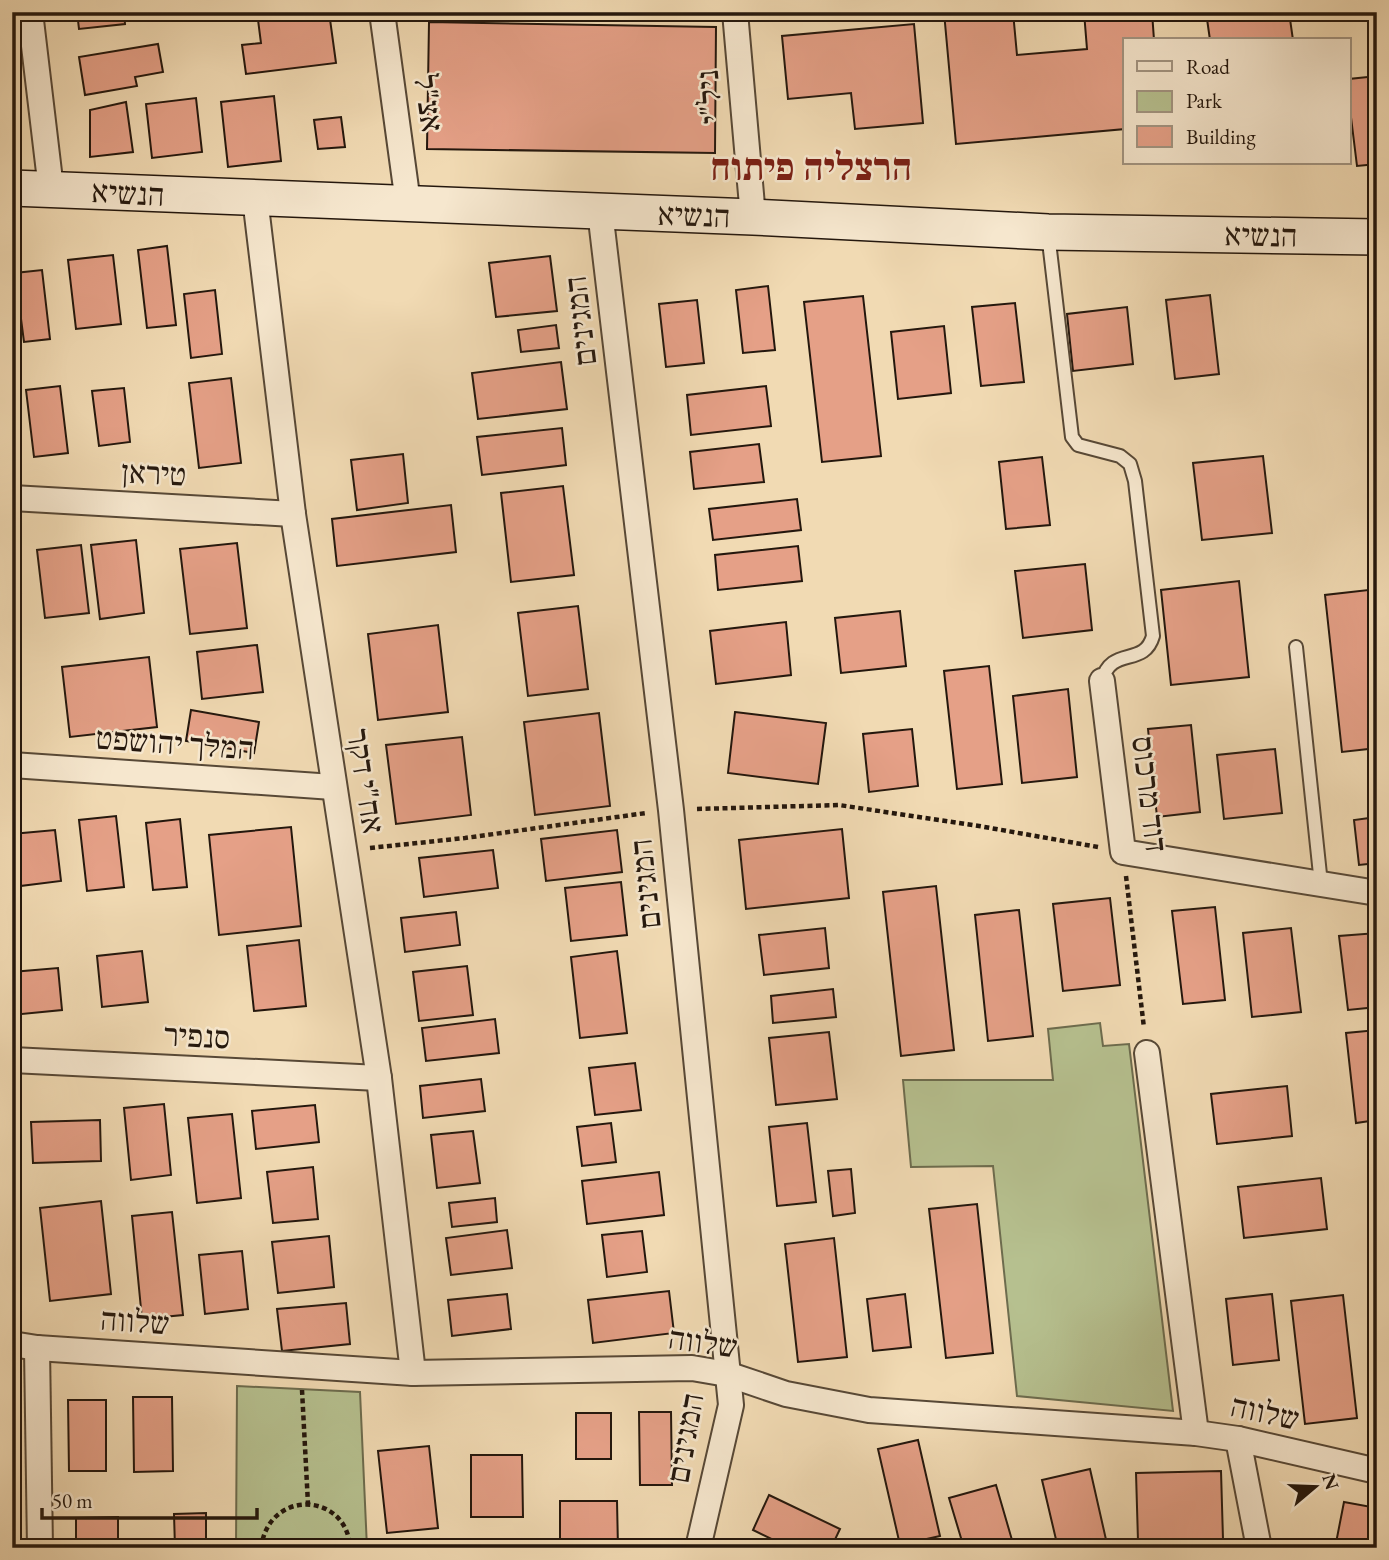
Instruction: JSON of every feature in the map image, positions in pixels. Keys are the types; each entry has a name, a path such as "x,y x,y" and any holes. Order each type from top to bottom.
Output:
{"street":[{"path":"30,12 51,189"},
{"name":"אצ\"ל","path":"382,12 408,204"},
{"name":"ניל\"י","path":"735,12 752,217"},
{"name":"הנשיא","path":"12,188 752,217 1048,232 1377,237"},
{"name":"אח\"י דקר","path":"255,198 293,514 379,1078 412,1373"},
{"name":"המגינים","path":"600,211 671,810 731,1405 698,1548"},
{"name":"טיראן","path":"12,498 293,514"},
{"name":"דוד מרכוס","path":"1102,681 1123,852"},
{"name":"המלך יהושפט","path":"12,765 333,787"},
{"path":"1123,852 1377,893"},
{"path":"1147,1053 1196,1433"},
{"name":"סנפיר","path":"12,1060 379,1078"},
{"name":"שלווה","path":"12,1344 37,1348 412,1373 692,1368 727,1374 786,1394 869,1410 1196,1433 1238,1439 1377,1471"},
{"path":"37,1348 40,1548"},
{"path":"1238,1439 1259,1548"}],"lane":[{"name":"דוד מרכוס","path":"1048,232 1072,437 1078,445 1120,456 1130,464 1135,481 1153,636 1150,646 1141,653 1112,662 1102,681"},
{"path":"1296,647 1321,884"}],"path":[{"path":"343,851 465,838 671,810 839,805 979,826 1123,852"},
{"name":"דוד מרכוס","path":"1123,852 1147,1053"},
{"path":"300,1365 308,1504"},
{"path":"261,1548 263,1535 280,1511 293,1505 308,1504 323,1507 335,1515 344,1526 349,1548"}],"green space":[{"path":"1100,1023 1103,1046 1129,1044 1173,1411 1017,1396 993,1166 911,1167 903,1080 1053,1080 1048,1029"},
{"path":"237,1386 360,1392 367,1548 236,1548"}],"building":[{"path":"77,12 124,12 125,24 79,29"},
{"path":"257,12 329,12 336,63 246,74 242,45 261,43"},
{"path":"779,12 821,12 780,16"},
{"path":"944,12 1013,12 1017,55 1087,49 1084,12 1152,12 1154,38 1123,38 1123,129 956,144"},
{"path":"1206,12 1289,12 1293,38 1210,38"},
{"path":"429,22 716,27 715,153 427,149"},
{"path":"914,24 923,123 855,129 851,93 788,99 782,36"},
{"path":"158,44 163,72 135,77 137,86 85,95 79,57"},
{"path":"1377,76 1377,164 1357,166 1350,109 1350,79"},
{"path":"274,96 281,161 228,167 221,102"},
{"path":"196,98 202,152 152,158 146,104"},
{"path":"126,102 133,152 90,157 90,110"},
{"path":"341,117 345,147 318,149 314,120"},
{"path":"167,246 176,325 147,328 138,250"},
{"path":"113,255 121,324 76,329 68,260"},
{"path":"550,256 557,311 496,317 489,263"},
{"path":"42,270 50,339 24,342 15,273"},
{"path":"768,286 775,350 743,353 736,290"},
{"path":"215,290 222,354 191,358 184,294"},
{"path":"1210,295 1219,374 1175,379 1166,300"},
{"path":"863,296 881,456 822,462 804,302"},
{"path":"697,300 704,363 666,367 659,304"},
{"path":"1015,303 1024,382 981,386 972,307"},
{"path":"1127,307 1133,364 1073,371 1067,314"},
{"path":"556,325 559,348 521,352 518,330"},
{"path":"944,326 951,393 898,399 891,332"},
{"path":"561,362 567,409 478,419 472,373"},
{"path":"231,378 241,463 199,468 189,383"},
{"path":"60,386 68,453 34,457 26,390"},
{"path":"766,386 771,426 691,435 687,395"},
{"path":"124,388 130,442 99,446 92,391"},
{"path":"562,428 566,465 482,475 477,437"},
{"path":"759,444 764,482 694,489 690,452"},
{"path":"403,454 408,503 357,510 351,460"},
{"path":"1263,456 1272,533 1202,540 1193,463"},
{"path":"1042,457 1050,525 1006,529 999,462"},
{"path":"563,486 574,575 511,582 501,493"},
{"path":"797,499 801,530 713,540 709,509"},
{"path":"451,505 456,552 337,566 332,519"},
{"path":"136,540 144,613 100,619 91,545"},
{"path":"237,543 247,628 190,634 180,549"},
{"path":"81,545 89,613 45,618 37,550"},
{"path":"798,546 802,581 718,590 715,555"},
{"path":"19,547 21,593 12,593 12,548"},
{"path":"1085,564 1092,630 1023,638 1015,571"},
{"path":"1239,581 1249,677 1171,685 1161,590"},
{"path":"1377,589 1377,748 1342,752 1325,595"},
{"path":"578,606 588,689 528,696 518,613"},
{"path":"900,611 906,666 841,673 835,618"},
{"path":"786,622 791,675 716,684 710,631"},
{"path":"438,625 448,712 378,720 368,634"},
{"path":"257,645 263,692 202,699 197,652"},
{"path":"149,657 157,727 70,737 62,667"},
{"path":"989,666 1002,784 957,789 944,671"},
{"path":"1068,689 1077,777 1022,783 1013,696"},
{"path":"191,710 259,722 254,753 186,741"},
{"path":"735,712 826,723 818,784 728,773"},
{"path":"599,713 610,806 535,815 524,722"},
{"path":"1191,725 1200,812 1157,817 1148,729"},
{"path":"912,729 918,786 869,792 863,734"},
{"path":"462,737 471,815 396,824 386,745"},
{"path":"1275,749 1282,813 1224,819 1217,755"},
{"path":"116,816 124,887 87,891 79,820"},
{"path":"1377,817 1377,863 1359,865 1354,820"},
{"path":"180,819 187,887 153,890 146,823"},
{"path":"291,827 301,926 219,935 209,835"},
{"path":"842,829 849,898 746,909 739,840"},
{"path":"55,830 61,881 12,887 12,834"},
{"path":"617,830 622,872 546,881 541,839"},
{"path":"493,850 498,888 424,897 419,858"},
{"path":"621,882 627,935 571,941 565,888"},
{"path":"936,886 954,1050 901,1056 883,892"},
{"path":"1110,898 1120,985 1063,991 1053,904"},
{"path":"1215,907 1225,1000 1183,1004 1172,911"},
{"path":"1019,910 1033,1036 988,1041 975,915"},
{"path":"456,912 460,945 405,952 401,918"},
{"path":"825,928 829,968 764,975 759,935"},
{"path":"1291,928 1301,1012 1252,1017 1243,933"},
{"path":"1377,933 1377,1007 1348,1010 1339,936"},
{"path":"299,940 306,1006 254,1011 247,946"},
{"path":"142,951 148,1002 102,1007 97,956"},
{"path":"617,951 627,1033 580,1038 571,957"},
{"path":"467,966 473,1015 419,1021 413,972"},
{"path":"58,968 62,1010 12,1015 12,972"},
{"path":"833,989 836,1017 773,1023 771,996"},
{"path":"495,1019 499,1053 426,1061 422,1028"},
{"path":"1377,1030 1377,1120 1356,1123 1346,1033"},
{"path":"829,1032 837,1099 776,1105 769,1038"},
{"path":"635,1063 641,1110 595,1115 589,1068"},
{"path":"481,1079 485,1111 423,1118 420,1086"},
{"path":"1287,1086 1292,1136 1217,1144 1211,1094"},
{"path":"164,1104 171,1175 131,1180 124,1108"},
{"path":"315,1105 319,1142 256,1149 252,1111"},
{"path":"232,1114 241,1198 197,1203 188,1118"},
{"path":"100,1120 101,1161 33,1163 31,1122"},
{"path":"611,1123 616,1162 582,1166 577,1127"},
{"path":"807,1123 816,1202 777,1206 769,1127"},
{"path":"473,1131 480,1183 437,1188 431,1135"},
{"path":"313,1167 318,1219 273,1223 267,1172"},
{"path":"851,1169 855,1213 833,1216 828,1171"},
{"path":"659,1172 664,1215 587,1224 582,1181"},
{"path":"1321,1178 1327,1229 1244,1238 1238,1187"},
{"path":"495,1198 497,1222 452,1227 449,1203"},
{"path":"101,1201 111,1294 50,1301 40,1208"},
{"path":"977,1204 993,1353 946,1358 929,1209"},
{"path":"172,1212 183,1315 142,1319 132,1216"},
{"path":"507,1230 512,1268 451,1275 446,1238"},
{"path":"642,1231 647,1272 607,1277 602,1235"},
{"path":"329,1236 334,1287 278,1293 272,1242"},
{"path":"834,1238 847,1357 798,1362 785,1244"},
{"path":"242,1251 248,1309 205,1314 199,1255"},
{"path":"669,1291 674,1333 593,1343 588,1300"},
{"path":"507,1294 511,1329 452,1336 448,1300"},
{"path":"905,1294 911,1347 873,1351 867,1299"},
{"path":"1272,1294 1279,1360 1233,1365 1226,1299"},
{"path":"1343,1295 1357,1418 1305,1424 1291,1301"},
{"path":"346,1303 350,1344 282,1351 277,1309"},
{"path":"133,1397 172,1397 173,1471 134,1472"},
{"path":"68,1400 106,1400 106,1471 69,1471"},
{"path":"639,1412 671,1412 672,1485 640,1485"},
{"path":"576,1413 611,1413 611,1459 576,1459"},
{"path":"918,1440 940,1536 900,1545 878,1449"},
{"path":"429,1446 438,1528 387,1533 378,1451"},
{"path":"471,1455 522,1455 523,1517 471,1517"},
{"path":"1090,1469 1107,1544 1088,1548 1058,1548 1042,1480"},
{"path":"1221,1471 1223,1539 1138,1541 1136,1473"},
{"path":"996,1485 1012,1540 984,1548 964,1548 949,1498"},
{"path":"769,1495 840,1529 831,1548 790,1548 753,1530"},
{"path":"560,1501 617,1501 618,1548 560,1548"},
{"path":"1344,1502 1377,1508 1377,1548 1335,1548"},
{"path":"206,1513 206,1548 175,1548 174,1514"},
{"path":"118,1517 118,1548 76,1548 76,1518"}],"district":[{"name":"הרצליה פיתוח","path":"811,166"}]}
